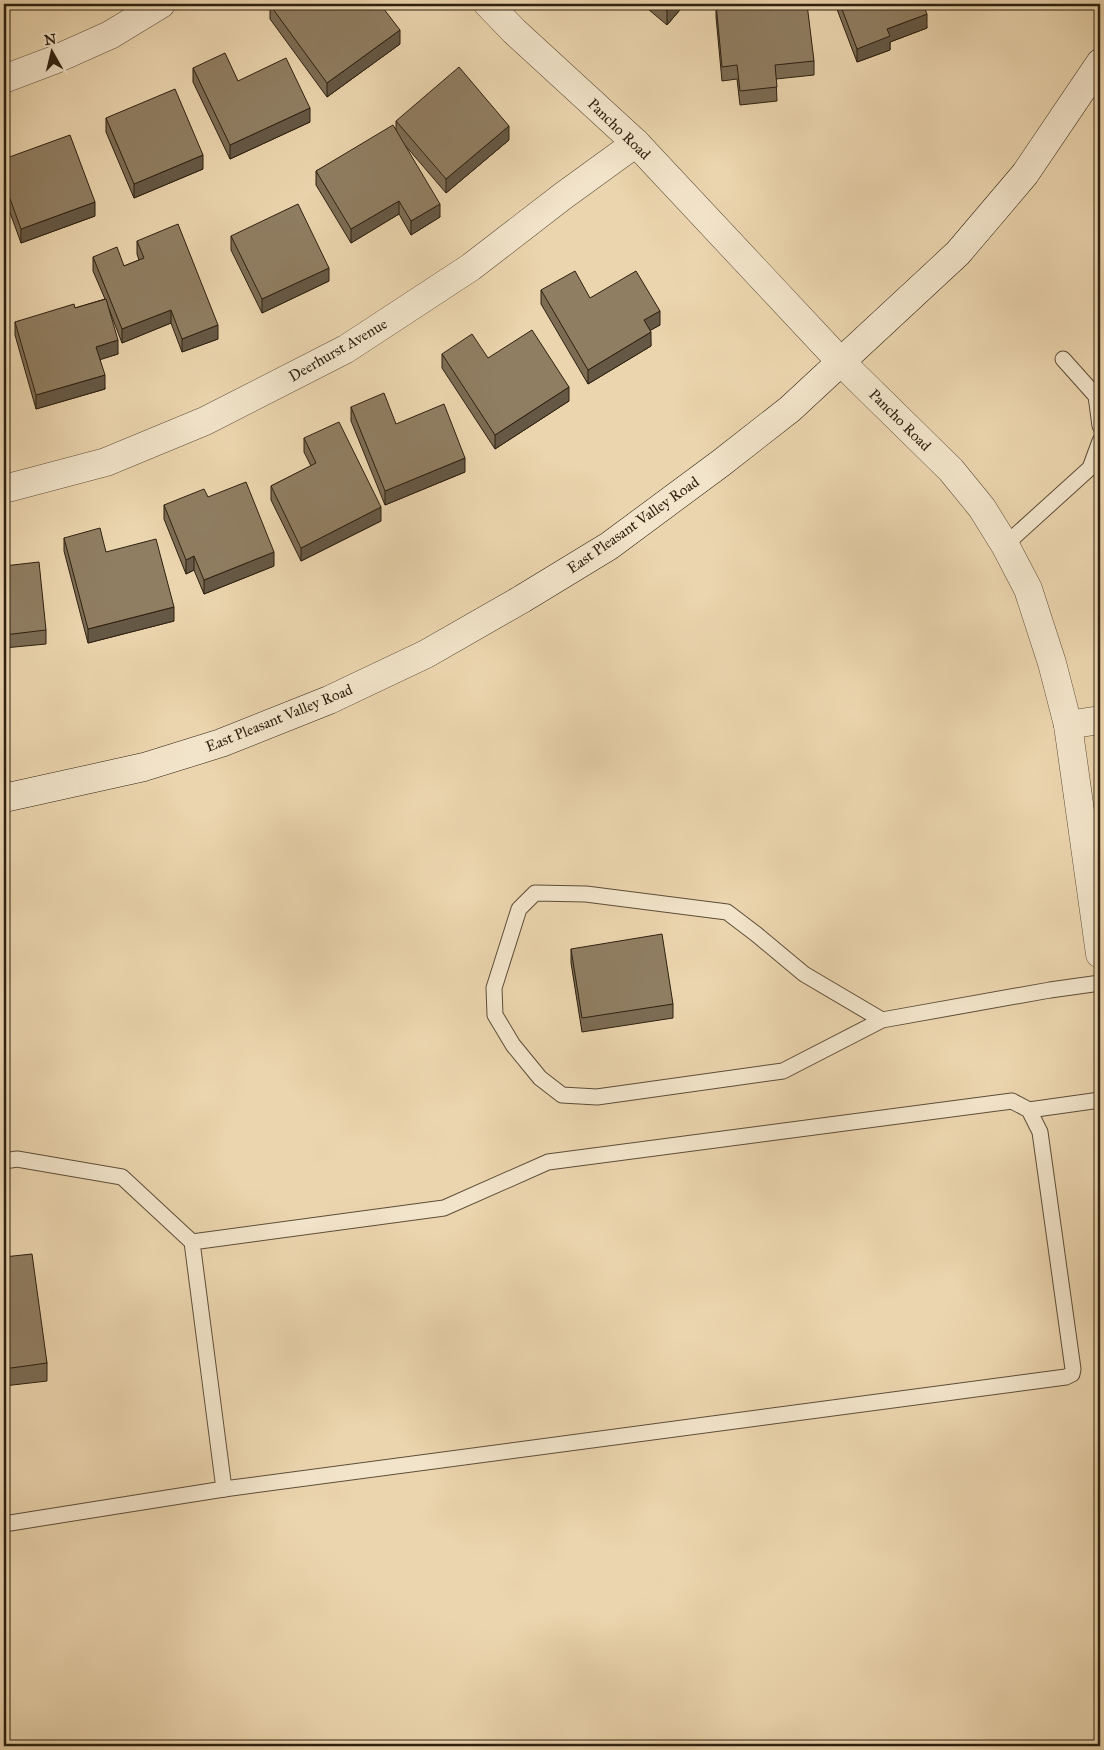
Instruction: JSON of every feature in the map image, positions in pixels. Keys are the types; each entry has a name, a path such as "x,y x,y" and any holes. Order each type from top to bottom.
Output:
{"street":[{"path":"4,79 54,60 110,35 161,4"},
{"name":"Pancho Road","path":"488,4 514,31 636,143 842,362 951,470 982,508 1006,545 1028,589 1052,663 1068,725 1100,954"},
{"name":"East Pleasant Valley Road","path":"4,798 144,767 221,743 329,700 426,654 609,546 790,409 958,253 1025,174 1100,63"},
{"name":"Deerhurst Avenue","path":"4,489 106,462 205,421 346,349 471,267 636,143"},
{"path":"1068,725 1100,720"}],"lane":[{"path":"1063,360 1098,395 1100,426"},
{"path":"1006,545 1090,468 1100,441"},
{"path":"882,1020 804,974 727,912 586,894 535,893 519,909 494,988 495,1015 513,1045 540,1078 562,1095 596,1097 783,1071 882,1020 1100,983"},
{"path":"1029,1110 1100,1100"},
{"path":"4,1524 224,1489 1056,1378 1072,1374 1073,1370 1040,1132 1029,1110 1012,1101 548,1162 444,1208 192,1242"},
{"path":"4,1161 17,1159 122,1176 192,1242 224,1489"}],"building":[{"path":"380,4 400,30 327,83 270,5"},
{"path":"659,4 673,4 667,11"},
{"path":"716,4 807,4 814,61 775,65 777,87 740,91 737,65 722,67"},
{"path":"840,4 923,4 927,14 887,29 890,36 857,49"},
{"path":"225,53 238,81 286,58 310,108 230,145 193,68"},
{"path":"459,67 509,126 446,179 396,121"},
{"path":"175,89 203,155 134,184 106,118"},
{"path":"393,125 440,204 411,221 399,201 351,229 316,171"},
{"path":"70,135 95,202 21,229 4,182 4,159"},
{"path":"298,204 329,268 262,299 231,236"},
{"path":"178,224 218,325 182,339 171,310 122,329 93,257 117,247 124,266 144,258 137,241"},
{"path":"575,271 590,298 636,271 660,311 644,320 651,332 588,370 541,290"},
{"path":"106,299 118,340 96,347 105,375 36,395 15,322 74,304 75,308"},
{"path":"532,330 569,387 495,435 442,354 472,334 488,358"},
{"path":"384,393 396,424 444,404 465,458 385,491 351,407"},
{"path":"339,422 381,507 301,548 271,486 316,463 304,438"},
{"path":"246,482 274,552 204,580 194,556 186,560 164,505 204,489 208,497"},
{"path":"100,528 106,552 156,539 174,607 88,629 64,538"},
{"path":"39,562 46,630 4,635 4,566"},
{"path":"662,934 673,1004 582,1018 571,949"},
{"path":"32,1254 47,1363 4,1369 4,1257"}]}
